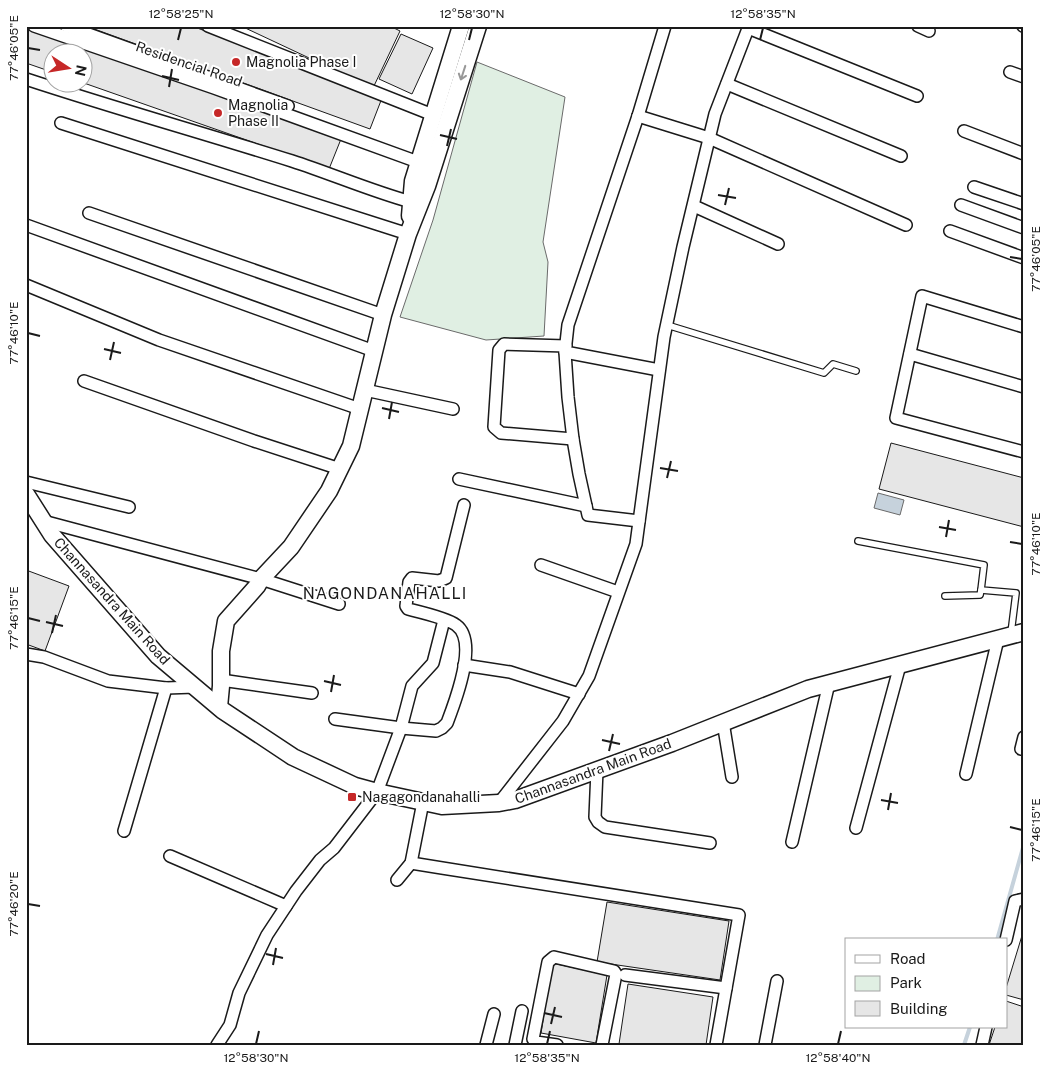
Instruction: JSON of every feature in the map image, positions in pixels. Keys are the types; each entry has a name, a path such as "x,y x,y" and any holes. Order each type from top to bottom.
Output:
{"street":[{"name":"Residencial Road","path":"34,26 419,159"},
{"path":"66,26 344,127 404,150 419,159"},
{"path":"208,26 433,115"},
{"path":"408,234 412,181 461,26"},
{"path":"219,707 221,652 226,621 258,586 261,579 291,548 329,492 351,446 383,315 408,234 427,186 478,26"},
{"path":"638,521 588,515 573,439 565,349 568,325 638,116 665,26"},
{"path":"918,26 929,31"},
{"path":"499,803 563,721 589,676 636,544 667,325 683,247 715,114 748,27 917,96"},
{"path":"1010,72 1024,77"},
{"path":"26,78 148,118 294,162 411,202"},
{"path":"727,84 901,156"},
{"path":"638,116 709,138 906,225"},
{"path":"61,123 408,234"},
{"path":"964,131 1024,154"},
{"path":"974,187 1024,204"},
{"path":"961,205 1024,228"},
{"path":"694,206 778,244"},
{"path":"89,213 383,315"},
{"path":"26,225 374,351"},
{"path":"950,231 1024,258"},
{"path":"26,285 166,342 360,409"},
{"path":"1024,326 922,296 896,418 1024,452"},
{"path":"573,439 501,432 494,427 499,350 504,344 565,349 660,370"},
{"path":"910,354 1024,387"},
{"path":"84,382 254,442 340,468"},
{"path":"365,390 452,409"},
{"path":"459,479 586,506"},
{"path":"26,482 129,507"},
{"name":"Channasandra Main Road","path":"28,499 52,535 158,656 219,707 293,757 355,786 442,806 499,803 515,800 672,743 808,689 1011,635"},
{"path":"335,719 436,731 447,723 463,674 465,640 462,630 455,624 408,609 406,606 412,578 439,581 446,578 464,505"},
{"path":"43,521 261,579 340,604"},
{"path":"540,565 618,592"},
{"path":"217,1045 230,1025 239,993 267,935 320,860 334,848 377,792 400,728 413,683 429,668 434,660 444,620"},
{"path":"966,774 1011,635"},
{"path":"26,654 44,657 108,681 166,688 195,687"},
{"path":"464,665 510,672 579,694"},
{"path":"856,828 900,665"},
{"path":"221,680 312,693"},
{"path":"792,842 829,683"},
{"path":"124,831 166,688"},
{"path":"723,722 732,777"},
{"path":"1021,749 1024,737"},
{"path":"597,770 595,817 605,827 710,842"},
{"path":"397,880 411,862 423,802"},
{"path":"170,856 286,906"},
{"path":"411,862 739,915 716,1045"},
{"path":"1006,938 1015,902 1024,899"},
{"path":"564,1045 536,1042 533,1039 548,962 554,957 614,971 616,974 602,1045"},
{"path":"625,974 726,988"},
{"path":"765,1045 777,980"},
{"path":"515,1045 522,1011"},
{"path":"486,1045 494,1014"},
{"path":"982,1045 986,1028"}],"lane":[{"path":"667,325 824,373 833,364 856,371"},
{"path":"858,540 984,565 980,595 945,596"},
{"path":"981,590 1016,593 1011,635"}],"green space":[{"path":"477,62 565,97 543,242 548,262 544,336 486,340 400,317 433,220"}],"shaded area":[{"path":"878,493 904,500 900,515 874,508"}],"building":[{"name":"Magnolia Phase II","path":"26,26 71,42 42,42 42,69 26,63"},
{"name":"Magnolia Phase I","path":"86,26 192,26 382,98 370,129"},
{"path":"241,26 390,26 400,31 373,88"},
{"path":"401,34 433,48 412,94 379,79"},
{"name":"Magnolia Phase II","path":"92,50 341,139 329,169 92,86"},
{"path":"891,443 1024,478 1024,527 879,489"},
{"path":"26,570 69,586 45,651 26,644"},
{"path":"607,902 729,921 720,980 597,962"},
{"path":"1024,929 1024,1000 1008,996 1008,981"},
{"path":"552,963 607,975 596,1043 541,1033"},
{"path":"628,984 713,997 706,1045 619,1044"},
{"path":"1008,1002 1024,1007 1024,1045 989,1045 995,1028 1008,1028"}],"waterway":[{"path":"998,938 1024,844"},
{"path":"964,1045 970,1028"}],"place":[{"name":"Magnolia Phase I","path":"236,62"},
{"name":"Magnolia Phase II","path":"218,113"},
{"name":"Nagagondanahalli","path":"352,797"}],"district":[{"name":"NAGONDANAHALLI","path":"385,593"}]}
